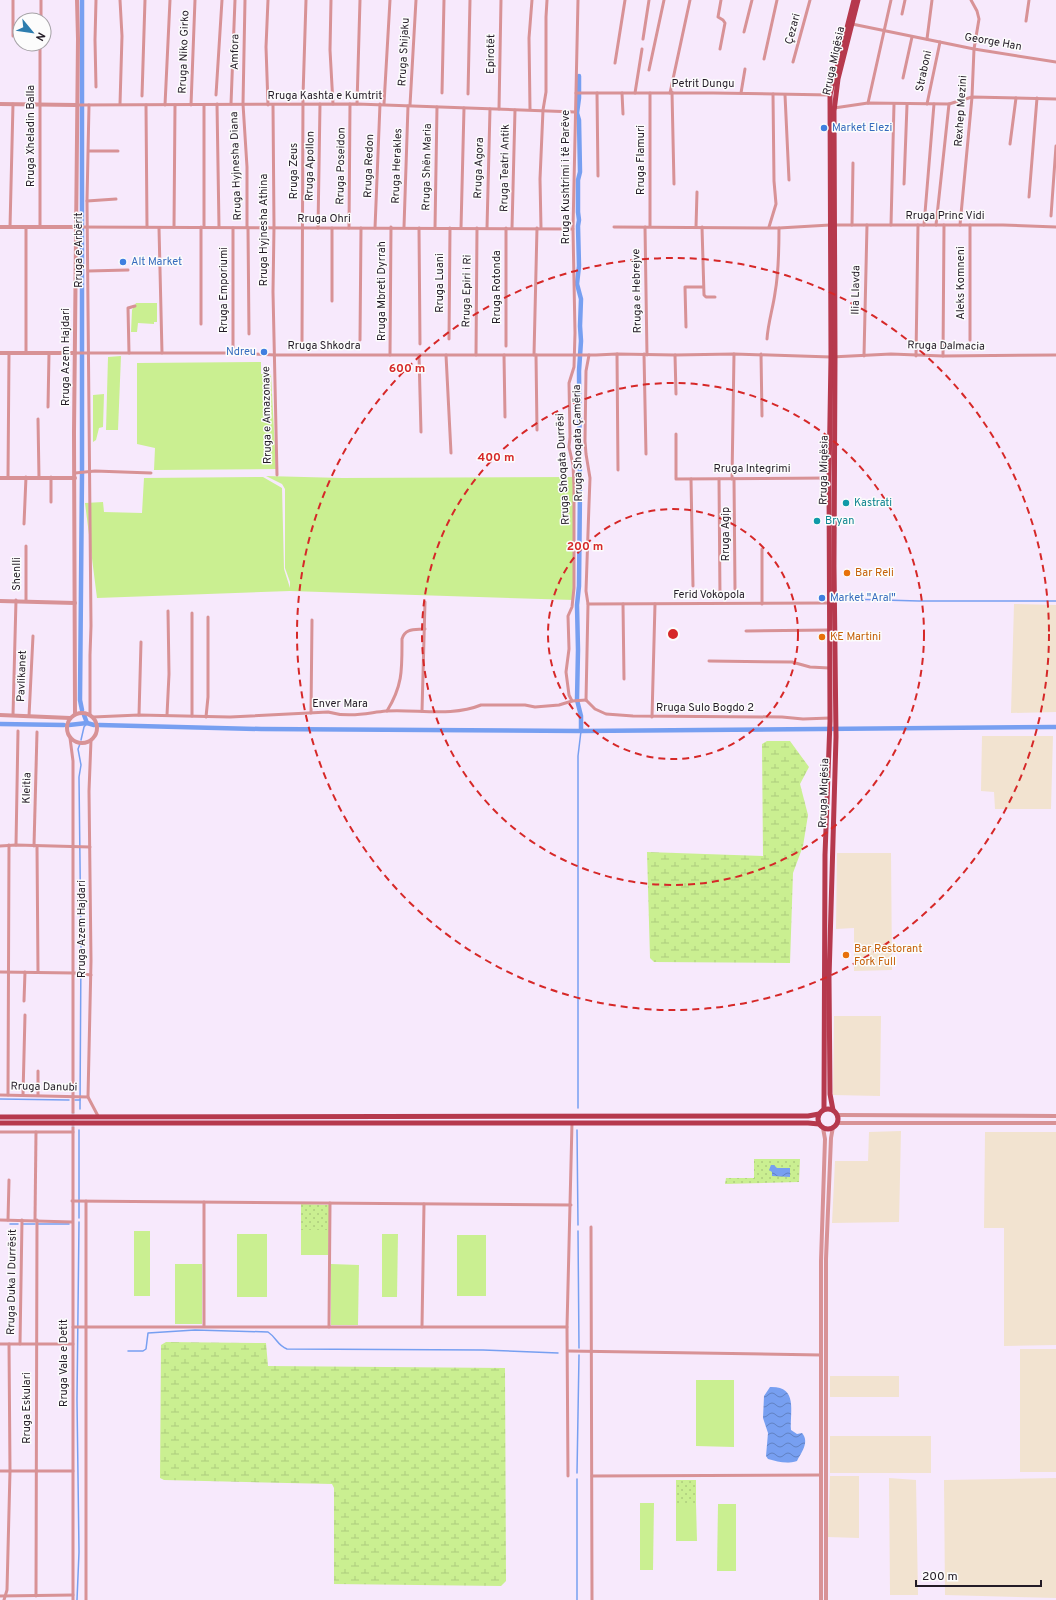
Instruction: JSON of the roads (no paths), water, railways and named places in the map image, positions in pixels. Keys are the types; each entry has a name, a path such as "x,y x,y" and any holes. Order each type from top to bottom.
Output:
{"main road":[{"name":"Rruga Miqësia","path":"824,1109 825,855 830,734 832,720 834,559 830,95 854,0"},
{"name":"Rruga Miqësia","path":"832,225 834,108 838,79 858,0"},
{"name":"Rruga Miqësia","path":"832,1110 830,1094 829,978 836,734 832,720 829,668 829,478 833,357"},
{"path":"0,1116 808,1116 819,1114 824,1109 832,1110 838,1115 835,1125 829,1129 808,1123 0,1123"},
{"path":"819,1114 818,1120 821,1126"}],"street":[{"path":"13,0 13,12"},
{"path":"41,0 41,12"},
{"name":"Rruga Azem Hajdari","path":"75,714 76,474 74,433 80,353 76,227 78,39 76,0"},
{"path":"96,0 96,87"},
{"path":"120,0 122,36 120,104"},
{"path":"142,96 145,0"},
{"path":"165,105 170,0"},
{"name":"Rruga Niko Girko","path":"191,105 195,0"},
{"path":"216,95 222,0"},
{"path":"230,104 235,0"},
{"name":"Amfora","path":"243,104 245,0"},
{"path":"268,0 266,47 268,105"},
{"name":"Rruga Zeus","path":"302,342 306,0"},
{"path":"331,0 330,50 332,104"},
{"path":"357,104 360,0"},
{"path":"384,104 390,0"},
{"name":"Rruga Shijaku","path":"409,106 416,0"},
{"path":"442,93 444,0"},
{"path":"468,94 470,0"},
{"name":"Epirotët","path":"499,109 502,0"},
{"path":"530,109 530,38 532,0"},
{"path":"537,430 535,355 540,180 543,110 546,92 547,0"},
{"name":"Rruga Kushtrimi i të Parëve","path":"573,355 575,303 573,229 575,177 574,112 577,93 578,0"},
{"path":"615,63 626,0"},
{"path":"643,38 649,0"},
{"path":"649,70 664,0"},
{"path":"674,184 671,92 690,0"},
{"path":"720,49 724,23 723,20 718,17 721,0"},
{"path":"744,32 752,0"},
{"path":"764,59 777,0"},
{"name":"Çezari","path":"793,62 810,0"},
{"path":"868,103 891,0"},
{"path":"902,14 905,0"},
{"path":"927,39 932,0"},
{"name":"Rexhep Mezini","path":"960,225 972,97 974,49 979,16 971,0"},
{"path":"1026,21 1029,0"},
{"name":"George Han","path":"852,24 974,49 1056,62"},
{"path":"903,78 912,36"},
{"name":"Straboni","path":"927,104 940,42"},
{"path":"635,93 642,49"},
{"name":"Rruga Xheladin Balla","path":"40,52 40,227"},
{"path":"741,93 745,69"},
{"name":"Petrit Dungu","path":"577,93 671,92 830,95"},
{"path":"597,93 598,176"},
{"path":"622,93 623,114"},
{"name":"Rruga Flamuri","path":"650,93 650,226"},
{"path":"769,227 776,204 774,181 773,94"},
{"path":"785,95 789,180"},
{"path":"834,108 868,103 907,105 949,104 972,97 1056,99"},
{"path":"1010,144 1016,98"},
{"path":"1029,197 1037,98"},
{"path":"0,104 78,105"},
{"path":"10,227 13,104"},
{"path":"217,104 219,227"},
{"name":"Rruga Hyjnesha Diana","path":"243,104 247,167 249,334"},
{"name":"Rruga Apollon","path":"318,228 320,104"},
{"name":"Rruga Poseidon","path":"350,104 350,228"},
{"name":"Rruga Redon","path":"375,228 380,104"},
{"name":"Rruga Kashta e Kumtrit","path":"78,105 384,104 574,112"},
{"path":"891,225 894,104"},
{"path":"924,225 934,104"},
{"path":"936,225 949,104"},
{"path":"146,105 148,227"},
{"path":"174,228 175,105"},
{"path":"201,324 204,105"},
{"name":"Rruga Hyjnesha Athina","path":"272,105 274,227 273,292 275,355"},
{"path":"904,184 907,105"},
{"name":"Rruga e Arbërit","path":"88,106 88,472 92,716"},
{"name":"Rruga Herakles","path":"404,227 409,106"},
{"name":"Rruga Shën Maria","path":"435,228 437,107"},
{"path":"461,228 464,108"},
{"name":"Rruga Agora","path":"487,228 490,109"},
{"name":"Rruga Teatri Antik","path":"512,228 515,110"},
{"path":"1051,216 1056,146"},
{"path":"89,151 118,151"},
{"path":"852,225 853,163"},
{"path":"696,227 697,192"},
{"path":"87,201 116,199"},
{"name":"Rruga Princ Vidi","path":"614,227 650,226 779,228 832,225 970,225 1056,227"},
{"name":"Ilia Llavda","path":"864,356 867,225"},
{"path":"916,356 918,225"},
{"path":"943,356 944,225"},
{"name":"Aleks Komneni","path":"970,225 970,340"},
{"path":"0,227 76,227"},
{"path":"26,227 26,353"},
{"name":"Rruga Ohri","path":"76,227 404,227 573,229"},
{"name":"Rruga Mbreti Dyrrah","path":"390,355 391,227"},
{"name":"Rruga e Hebrejve","path":"645,227 646,454"},
{"path":"702,227 704,295 706,297 715,297"},
{"path":"159,228 162,353"},
{"name":"Rruga Emporiumi","path":"233,228 233,353"},
{"path":"332,228 332,301"},
{"path":"360,340 361,228"},
{"path":"419,228 420,344"},
{"name":"Rruga Luani","path":"449,339 450,228"},
{"name":"Rruga Epiri i Ri","path":"476,355 477,228"},
{"name":"Rruga Rotonda","path":"506,228 506,346"},
{"path":"767,339 779,263 779,228"},
{"path":"88,271 128,270"},
{"path":"686,328 685,287 703,288"},
{"path":"129,353 128,308 135,306"},
{"path":"0,353 80,353"},
{"path":"8,477 9,353"},
{"path":"48,407 49,353"},
{"name":"Rruga Shkodra","path":"80,353 233,353 275,355 675,355"},
{"path":"617,354 618,470"},
{"name":"Rruga Agip","path":"734,354 733,479 735,589"},
{"path":"761,354 762,416"},
{"name":"Rruga Dalmacia","path":"675,355 761,354 833,357 891,354 916,356 1056,355"},
{"name":"Rruga e Amazonave","path":"275,355 278,475"},
{"path":"419,355 421,432"},
{"path":"446,355 451,453"},
{"path":"504,355 506,418"},
{"name":"Rruga Shoqata Durrësi","path":"572,701 569,695 566,672 569,649 568,616 572,608 574,588 574,487 573,465 569,447 569,383 573,371 573,355"},
{"name":"Rruga Shoqata Çamëria","path":"585,700 588,604 586,591 590,478 585,441 587,355"},
{"path":"675,355 676,394"},
{"path":"38,419 38,478"},
{"name":"Rruga Integrimi","path":"676,434 676,479 829,478"},
{"path":"0,478 38,478 88,472 151,473"},
{"path":"24,524 26,477"},
{"path":"51,502 52,477"},
{"path":"691,479 693,586"},
{"path":"719,479 720,597"},
{"name":"Shenlli","path":"26,546 26,601"},
{"path":"762,549 762,604"},
{"path":"0,601 16,600 75,603"},
{"path":"13,715 16,600"},
{"path":"422,711 425,602"},
{"name":"Ferid Vokopola","path":"588,604 829,604"},
{"path":"623,604 624,679"},
{"path":"652,717 655,604"},
{"path":"167,715 169,674 168,611"},
{"path":"192,612 192,716"},
{"path":"206,717 208,697 208,617"},
{"path":"311,713 312,620"},
{"path":"387,711 397,693 401,678 402,639 404,633 407,630 425,629"},
{"path":"746,631 829,630"},
{"name":"Pavlikanet","path":"29,716 32,636"},
{"path":"140,715 142,642"},
{"path":"709,661 792,662 810,667 829,668"},
{"name":"Enver Mara","path":"92,716 167,715 206,717 328,712 344,715 355,715 387,711 449,711 482,706 525,705 535,707 558,705 572,701 585,700"},
{"name":"Rruga Sulo Bogdo 2","path":"585,700 595,709 606,714 652,717 782,717 832,720"},
{"path":"0,715 70,718 81,712 92,716"},
{"name":"Rruga Azem Hajdari","path":"92,716 96,723 97,729 91,740 89,784 91,975 88,1097 98,1116"},
{"name":"Rruga Azem Hajdari","path":"70,718 66,726 67,733 70,738 73,761 72,846 75,1096 73,1112"},
{"path":"16,845 18,731"},
{"name":"Kleitia","path":"37,732 35,846 38,972"},
{"path":"70,738 79,743 85,743 91,740"},
{"path":"8,1095 10,971 9,845"},
{"path":"0,846 90,847"},
{"path":"0,972 78,973 91,975"},
{"path":"24,1001 25,972"},
{"path":"23,1095 25,1015"},
{"path":"38,1071 38,1095"},
{"name":"Rruga Danubi","path":"0,1095 88,1097"},
{"path":"838,1115 1056,1116"},
{"path":"568,1476 567,1327 572,1123"},
{"path":"826,1600 826,1252 831,1138 835,1125 1056,1123"},
{"path":"821,1126 825,1143 821,1232 821,1600"},
{"path":"0,1132 73,1132 73,1128"},
{"path":"36,1132 36,1220"},
{"name":"Rruga Vala e Detit","path":"73,1132 73,1600"},
{"path":"8,1220 9,1180"},
{"path":"74,1201 570,1205"},
{"path":"85,1201 86,1600"},
{"path":"204,1202 204,1326"},
{"path":"329,1327 330,1203"},
{"path":"422,1327 424,1204"},
{"path":"0,1220 72,1222"},
{"name":"Rruga Duka I Durrësit","path":"20,1344 22,1220"},
{"name":"Rruga Eskulari","path":"36,1220 36,1596"},
{"path":"591,1227 592,1600"},
{"path":"74,1327 567,1327"},
{"path":"0,1344 73,1344"},
{"path":"4,1598 7,1590 10,1471 9,1344"},
{"path":"568,1351 821,1355"},
{"path":"0,1471 73,1471"},
{"path":"592,1476 821,1475"},
{"path":"0,1596 4,1598 30,1598 36,1596 73,1595"}],"water":[{"path":"771,1165 774,1165 777,1168 790,1168 790,1177 772,1176 772,1172 769,1170"},
{"path":"770,1387 785,1390 789,1395 791,1401 791,1430 797,1434 802,1433 804,1436 805,1444 797,1461 779,1462 768,1459 766,1456 768,1433 763,1418 764,1396"}],"waterway":[{"path":"82,0 82,474 80,700 82,710"},
{"path":"579,76 577,113 579,120 580,172 578,180 579,266 577,284 581,299 581,341 579,371 580,488 579,586 577,605 577,700 581,716 581,731"},
{"path":"847,599 919,601 1056,601"},
{"path":"84,715 87,723"},
{"path":"81,740 84,727 87,723"},
{"path":"69,725 87,723 94,725"},
{"path":"0,724 64,725"},
{"path":"99,725 261,729 581,731 1056,727"},
{"path":"578,1108 578,756 581,731"},
{"path":"80,744 78,749 81,765 79,777 81,947 80,1109"},
{"path":"0,1099 69,1100"},
{"path":"75,1100 80,1100"},
{"path":"79,1130 79,1218"},
{"path":"577,1130 578,1225"},
{"path":"77,1600 79,1552 77,1400 79,1222"},
{"path":"10,1224 18,1224"},
{"path":"23,1224 35,1224"},
{"path":"38,1224 69,1224"},
{"path":"578,1231 579,1348"},
{"path":"128,1351 143,1351 146,1349 148,1333 195,1330 268,1332 281,1346 287,1349 483,1350 558,1353"},
{"path":"577,1473 579,1355"},
{"path":"577,1479 577,1600"}],"tunnel":[{"path":"73,1112 73,1128"}],"place":[{"name":"Market Elezi","path":"824,128"},
{"name":"Alt Market","path":"123,262"},
{"name":"Ndreu","path":"264,352"},
{"name":"Kastrati","path":"846,503"},
{"name":"Bryan","path":"817,521"},
{"name":"Bar Reli","path":"847,573"},
{"name":"Market \"Aral\"","path":"822,598"},
{"name":"KE Martini","path":"822,637"},
{"name":"Bar Restorant Fork Full","path":"846,955"}]}
